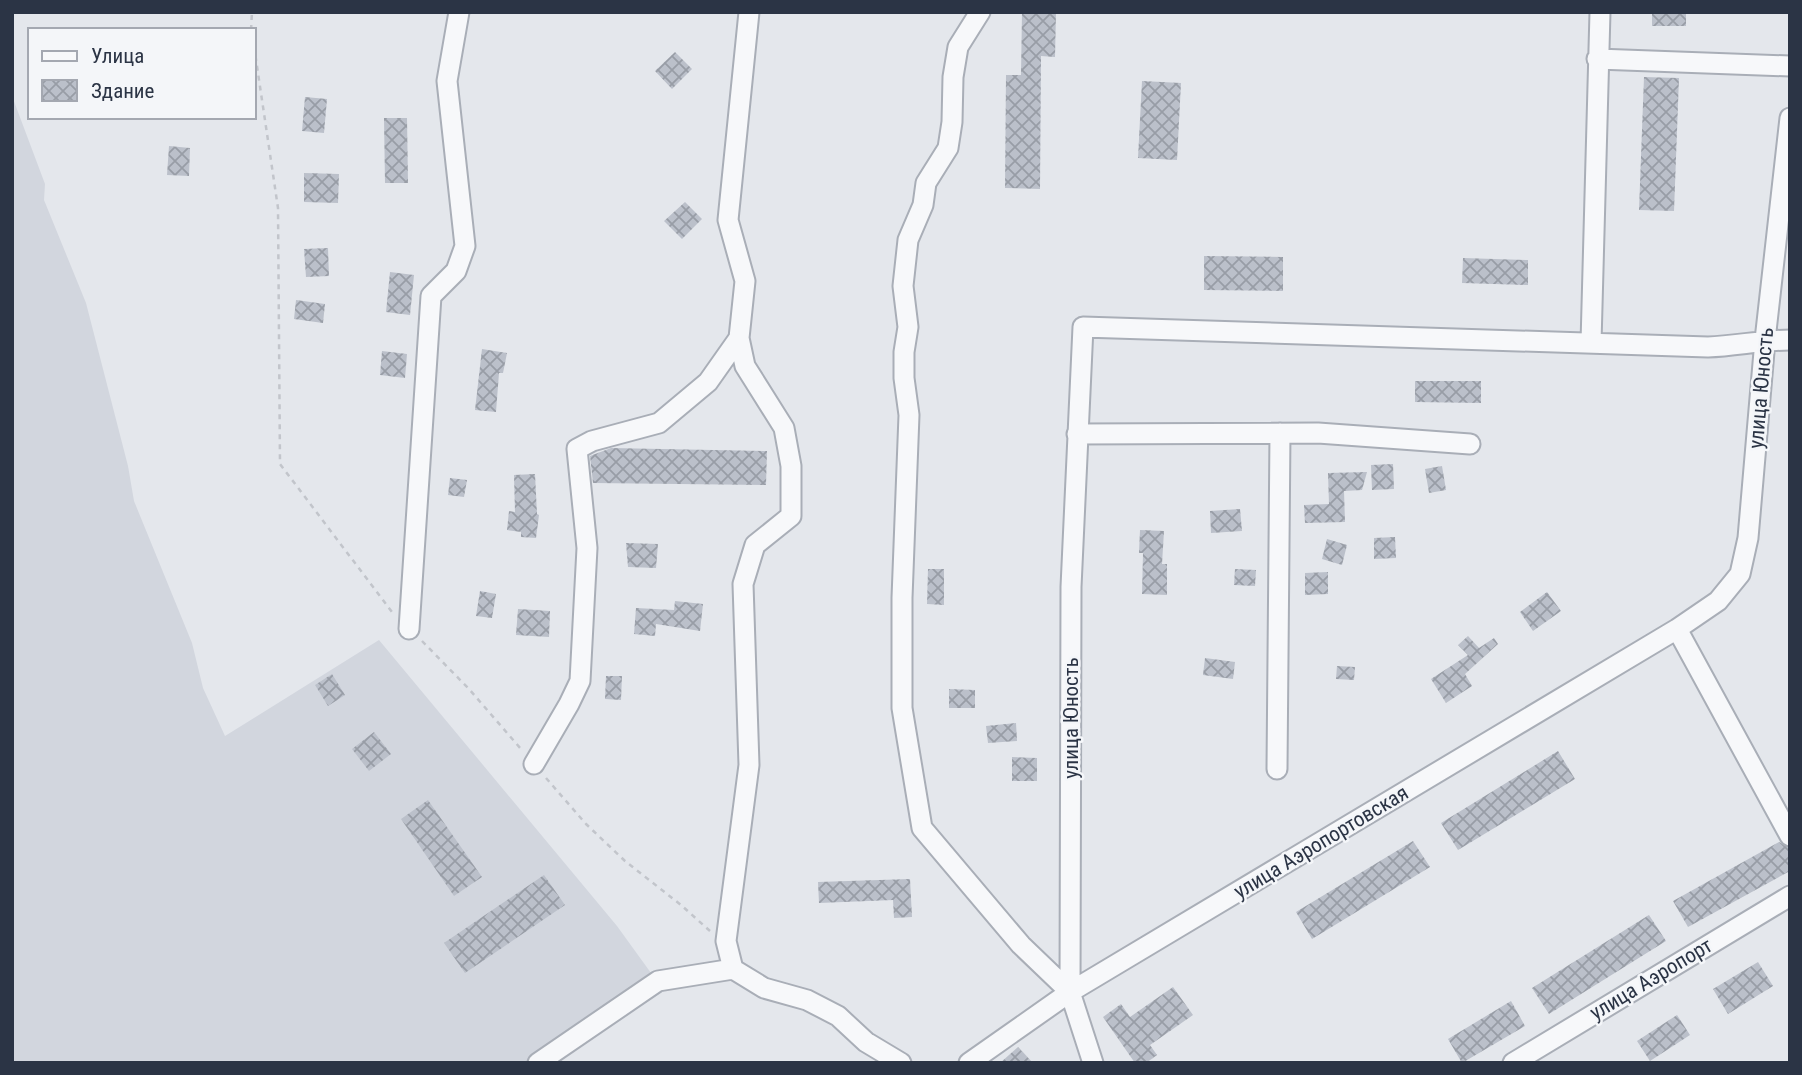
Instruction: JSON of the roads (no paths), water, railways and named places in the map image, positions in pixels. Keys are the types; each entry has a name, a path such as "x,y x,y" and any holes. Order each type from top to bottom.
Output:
{"street":[{"path":"409,629 431,296 456,271 465,246 447,81 459,12"},
{"path":"733,969 726,940 749,765 743,584 755,545 791,516 791,466 784,428 745,366 739,338 745,281 728,220 749,12"},
{"path":"980,12 958,47 948,148 926,183 923,205 908,240 903,286 908,327 904,352 909,415 902,598 902,708 922,828 1021,945 1070,992 1093,1063"},
{"path":"1600,12 1591,343 1708,347 1739,346 1765,340 1790,340"},
{"path":"1597,59 1790,66"},
{"name":"улица Юность","path":"1677,629 1718,601 1740,574 1748,538 1765,340 1790,118"},
{"name":"улица Юность","path":"1070,992 1071,587 1083,327 1591,343"},
{"path":"534,764 580,681 587,548 577,449 592,441 659,423 708,382 739,338"},
{"path":"1277,769 1280,433"},
{"path":"1077,439 1318,433 1470,444"},
{"path":"1677,629 1790,836"},
{"name":"улица Аэропортовская","path":"969,1063 1070,992 1677,629"},
{"name":"улица Аэропорт","path":"1513,1063 1790,897"},
{"path":"538,1063 658,981 733,969 764,988 807,1000 838,1016 866,1042 901,1063"}]}
